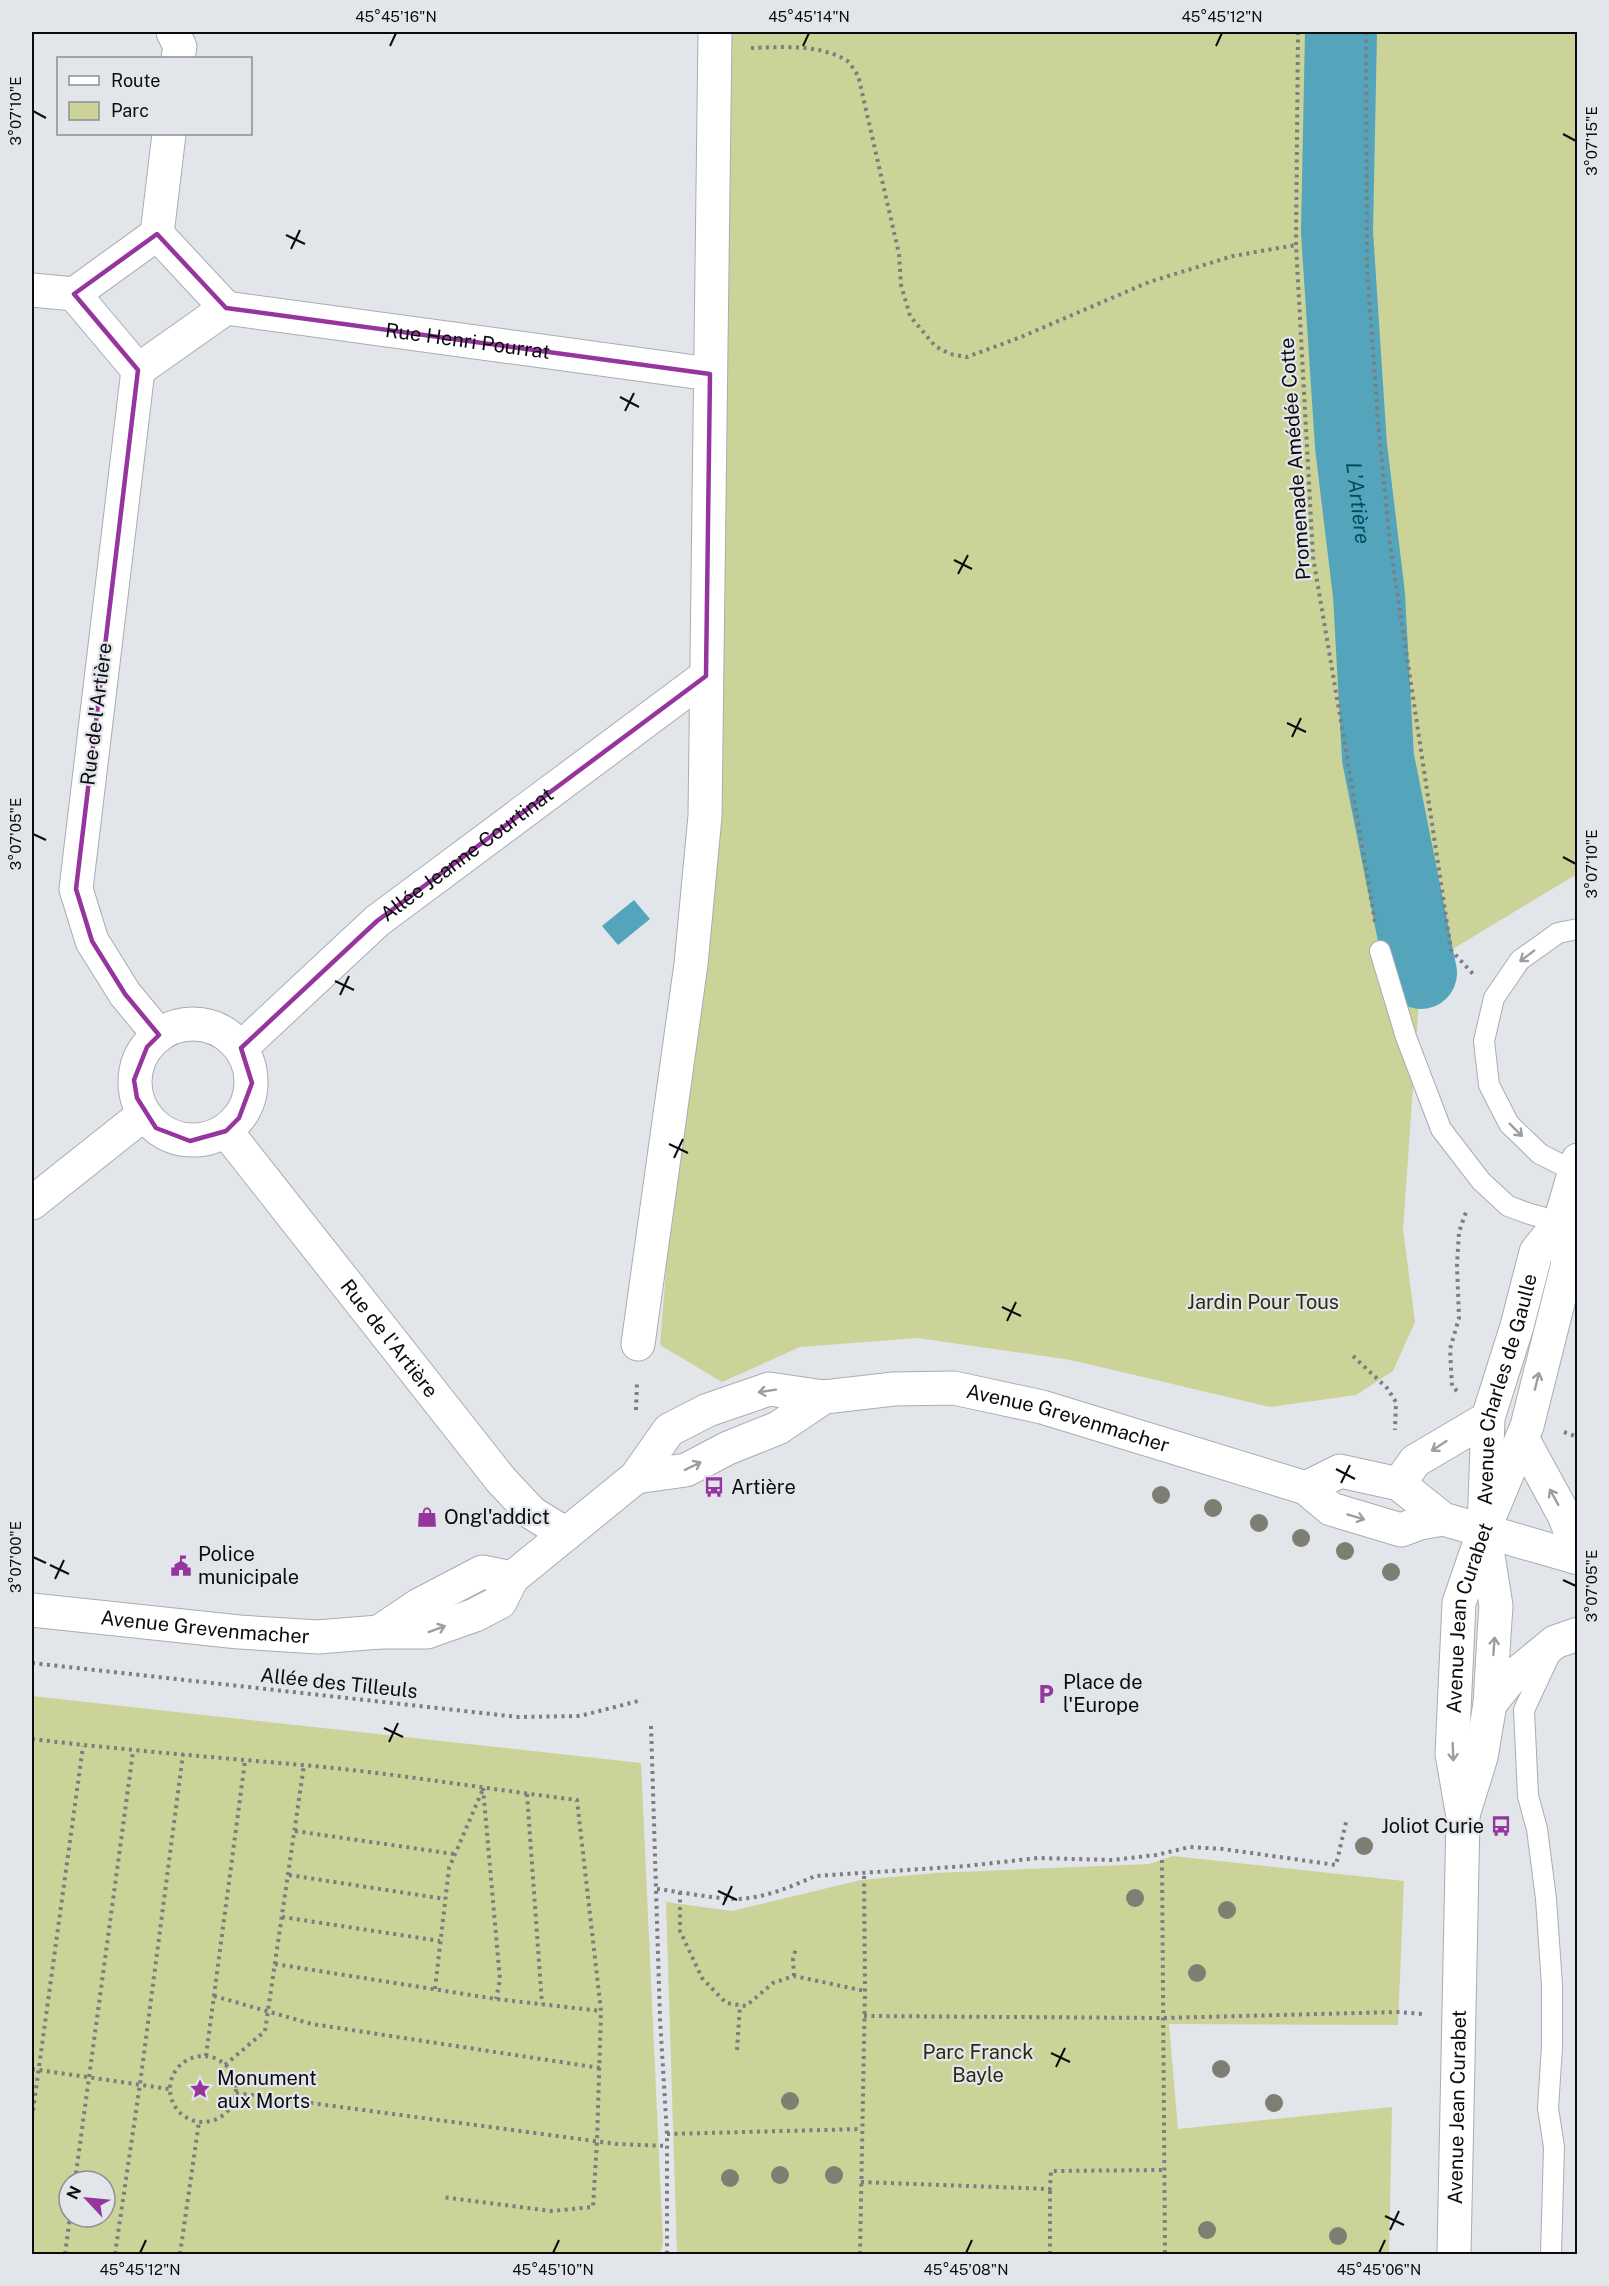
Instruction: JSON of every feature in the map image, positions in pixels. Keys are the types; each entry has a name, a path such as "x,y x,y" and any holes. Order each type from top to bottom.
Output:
{"street":[{"path":"173,32 180,47 178,57"},
{"path":"638,1344 691,964 705,816 716,40"},
{"path":"32,290 74,294 157,234 170,135"},
{"path":"74,294 138,370 226,308 157,234"},
{"name":"Rue Henri Pourrat","path":"226,308 710,374"},
{"name":"Rue de l'Artière","path":"138,370 76,889 92,941 125,994 159,1035"},
{"name":"Allée Jeanne Courtinat","path":"240,1048 377,921 706,676"},
{"path":"203,1025 228,1035 240,1048 249,1065 252,1083 248,1101 239,1118 226,1131 209,1139 190,1141 172,1137 156,1128 144,1114 137,1098 134,1080 138,1062 147,1047 159,1035 176,1027 203,1025"},
{"path":"32,1203 144,1114"},
{"name":"Rue de l'Artière","path":"226,1131 501,1480 532,1514 566,1534"},
{"name":"Avenue Charles de Gaulle","path":"1484,1530 1489,1415 1517,1326 1536,1252 1560,1221 1576,1168"},
{"name":"Avenue Charles de Gaulle","path":"1484,1530 1522,1438 1568,1263 1560,1221"},
{"name":"Avenue Grevenmacher","path":"32,1610 239,1632 318,1637 379,1632 427,1632 475,1615 500,1602 512,1578 636,1477 669,1430 708,1410 769,1389 824,1397 894,1389 954,1388 1042,1407 1306,1488 1331,1509 1401,1530 1420,1523 1443,1519"},
{"name":"Avenue Grevenmacher","path":"636,1477 686,1470 728,1448 778,1428 824,1397"},
{"path":"1399,1484 1415,1461 1489,1415"},
{"path":"1522,1438 1564,1515 1578,1551"},
{"name":"Avenue Grevenmacher","path":"1306,1488 1340,1470 1399,1484 1443,1519 1578,1558"},
{"name":"Avenue Jean Curabet","path":"1463,1816 1481,1756 1490,1704 1496,1606 1484,1530"},
{"name":"Avenue Jean Curabet","path":"1454,2254 1463,1816 1452,1754 1459,1603 1484,1530"},
{"path":"1490,1704 1510,1679 1566,1638"}],"lane":[{"path":"1576,1168 1540,1154 1509,1124 1489,1085 1484,1041 1494,998 1520,960 1558,933 1578,929"},
{"path":"1380,951 1406,1037 1441,1129 1481,1181 1508,1206 1560,1221"},
{"path":"1551,2254 1554,2146 1548,2108 1552,2047 1552,1985 1546,1899 1537,1829 1528,1796 1524,1710 1566,1638"}],"path":[{"name":"Promenade Amédée Cotte","path":"1298,32 1296,245 1313,556 1380,951"},
{"path":"1366,32 1367,267 1378,421 1390,544 1451,950"},
{"path":"716,40 828,53 848,61 858,75 910,316 935,346 950,354 967,357 1160,279 1233,256 1296,245"},
{"path":"1481,1181 1471,1196 1460,1232 1457,1265 1459,1318 1450,1350 1452,1386 1470,1404 1489,1415"},
{"path":"1353,1356 1387,1388 1396,1402 1394,1438 1399,1484"},
{"name":"Allée des Tilleuls","path":"32,1663 518,1717 580,1716 642,1700"},
{"path":"651,1726 660,2019 667,2134 667,2254"},
{"path":"32,1739 133,1752 304,1765 577,1800 601,2011 593,2207 551,2211 442,2197"},
{"path":"32,2118 82,1746"},
{"path":"77,2169 133,1752"},
{"path":"116,2254 183,1754"},
{"path":"206,2056 245,1761"},
{"path":"225,2065 265,2031 304,1765"},
{"path":"435,1989 449,1868 483,1788"},
{"path":"483,1788 500,1980 496,1999"},
{"path":"527,1794 542,2004"},
{"path":"657,1889 736,1899 765,1894 815,1876 966,1866 1038,1858 1113,1860 1156,1855 1190,1847 1223,1849 1336,1865 1347,1818"},
{"path":"294,1831 454,1854"},
{"path":"1162,1860 1161,2018 1165,2254"},
{"path":"860,2254 865,1991 864,1872"},
{"path":"289,1875 445,1899"},
{"path":"680,1892 680,1931 702,1978 726,2003 746,2006 773,1983 794,1976 865,1991"},
{"path":"282,1917 440,1941"},
{"path":"794,1976 793,1959 796,1948"},
{"path":"275,1965 496,1999 601,2011"},
{"path":"214,1995 312,2024 600,2068"},
{"path":"737,2050 740,2005"},
{"path":"864,2016 1161,2018 1398,2012 1459,2018"},
{"path":"206,2056 225,2065 235,2083 236,2093 227,2112 210,2122 199,2122 181,2115 174,2107 169,2089 171,2078 185,2061 206,2056"},
{"path":"32,2068 169,2089"},
{"path":"236,2093 597,2141 667,2146"},
{"path":"180,2254 199,2122"},
{"path":"667,2134 861,2129"},
{"path":"1050,2254 1051,2171 1164,2170"},
{"path":"861,2182 1050,2189"},
{"path":"65,2254 68,2229"}],"highlighted area":[{"path":"157,234 226,308 710,374 706,676 377,921 241,1048 252,1083 239,1118 226,1131 190,1141 156,1128 137,1098 134,1080 147,1047 159,1035 125,994 92,941 76,889 138,370 74,294"}],"green space":[{"name":"Jardin Pour Tous","path":"715,32 1577,32 1577,874 1451,950 1421,973 1403,1229 1415,1322 1393,1371 1356,1395 1270,1407 1071,1360 918,1338 800,1347 722,1382 660,1345 691,964"},
{"path":"32,1696 641,1763 663,2243 660,2254 32,2254"},
{"name":"Parc Franck Bayle","path":"1173,1856 1404,1881 1398,2025 1169,2024 1178,2129 1392,2107 1389,2254 677,2254 666,1902 732,1911 861,1880 935,1873 1149,1864"}],"water":[{"path":"634,900 650,919 618,945 602,926"}],"waterway":[{"name":"L'Artière","path":"1341,32 1337,232 1351,446 1369,595 1378,758 1421,973"}],"place":[{"name":"Artière","path":"714,1487"},
{"name":"Ongl'addict","path":"427,1517"},
{"name":"Police municipale","path":"181,1566"},
{"name":"Place de l'Europe","path":"1046,1694"},
{"name":"Joliot Curie","path":"1501,1826"},
{"name":"Monument aux Morts","path":"200,2089"}]}
